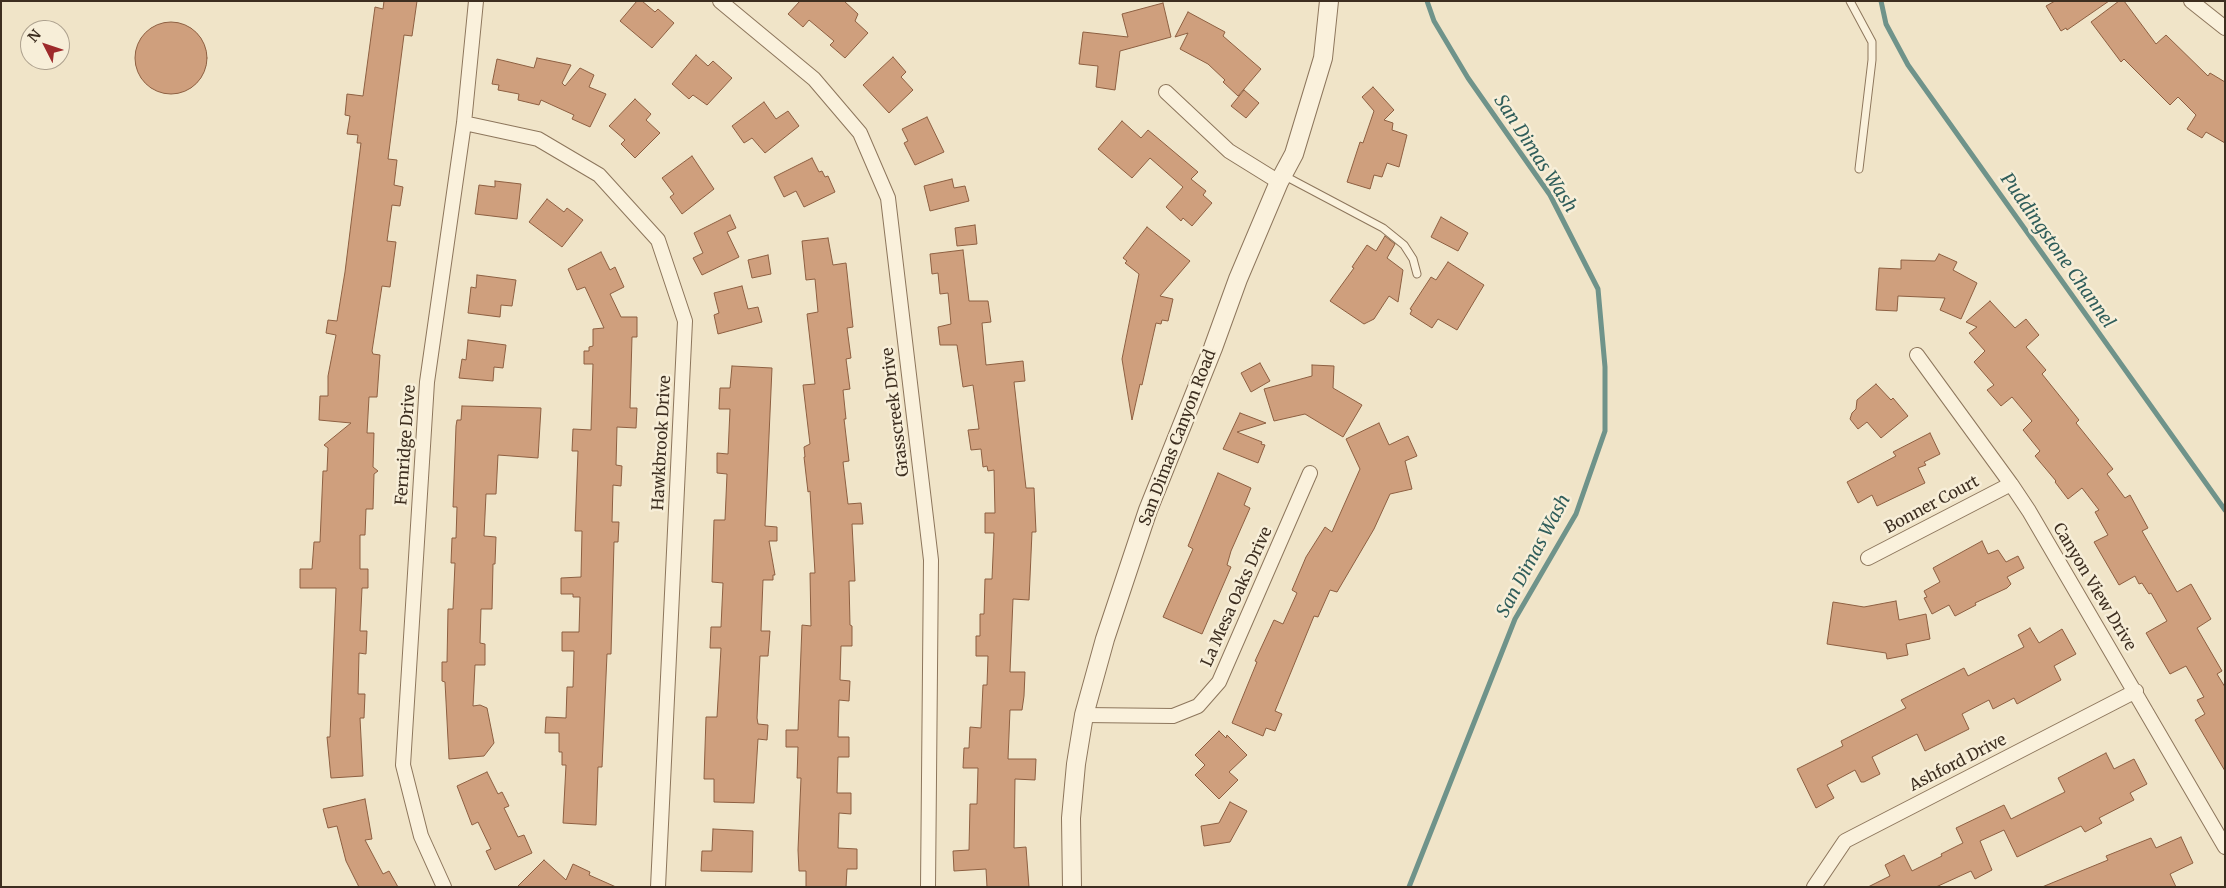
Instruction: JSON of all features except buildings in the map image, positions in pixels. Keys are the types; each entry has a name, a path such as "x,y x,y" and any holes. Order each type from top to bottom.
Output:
{"street":[{"name":"Fernridge Drive","path":"444,887 421,836 403,765 427,382 464,123 476,1"},
{"name":"Grasscreek Drive","path":"720,1 814,79 860,133 888,198 931,560 928,887"},
{"name":"San Dimas Canyon Road","path":"1072,887 1071,818 1076,764 1084,714 1105,639 1148,510 1281,179 1294,154 1320,67 1329,1"},
{"path":"2192,1 2225,28"},
{"path":"1166,92 1230,151 1281,179"},
{"name":"Hawkbrook Drive","path":"464,123 538,138 599,175 658,240 685,321 658,887"},
{"name":"Canyon View Drive","path":"1917,355 2011,484 2136,691 2225,847"},
{"name":"La Mesa Oaks Drive","path":"1084,714 1173,716 1198,706 1219,682 1310,473"},
{"name":"Bonner Court","path":"1868,558 2011,484"},
{"name":"Ashford Drive","path":"1814,887 1845,841 2136,691"}],"lane":[{"path":"1850,1 1872,42 1872,60 1859,170"},
{"path":"1281,179 1384,228 1404,245 1413,259 1417,274"}],"waterway":[{"name":"San Dimas Wash","path":"1409,887 1515,619 1576,514 1605,431 1605,367 1598,289 1550,195 1468,78 1434,21 1427,1"},
{"name":"Puddingstone Channel","path":"1881,1 1886,24 1908,65 2225,510"}]}
